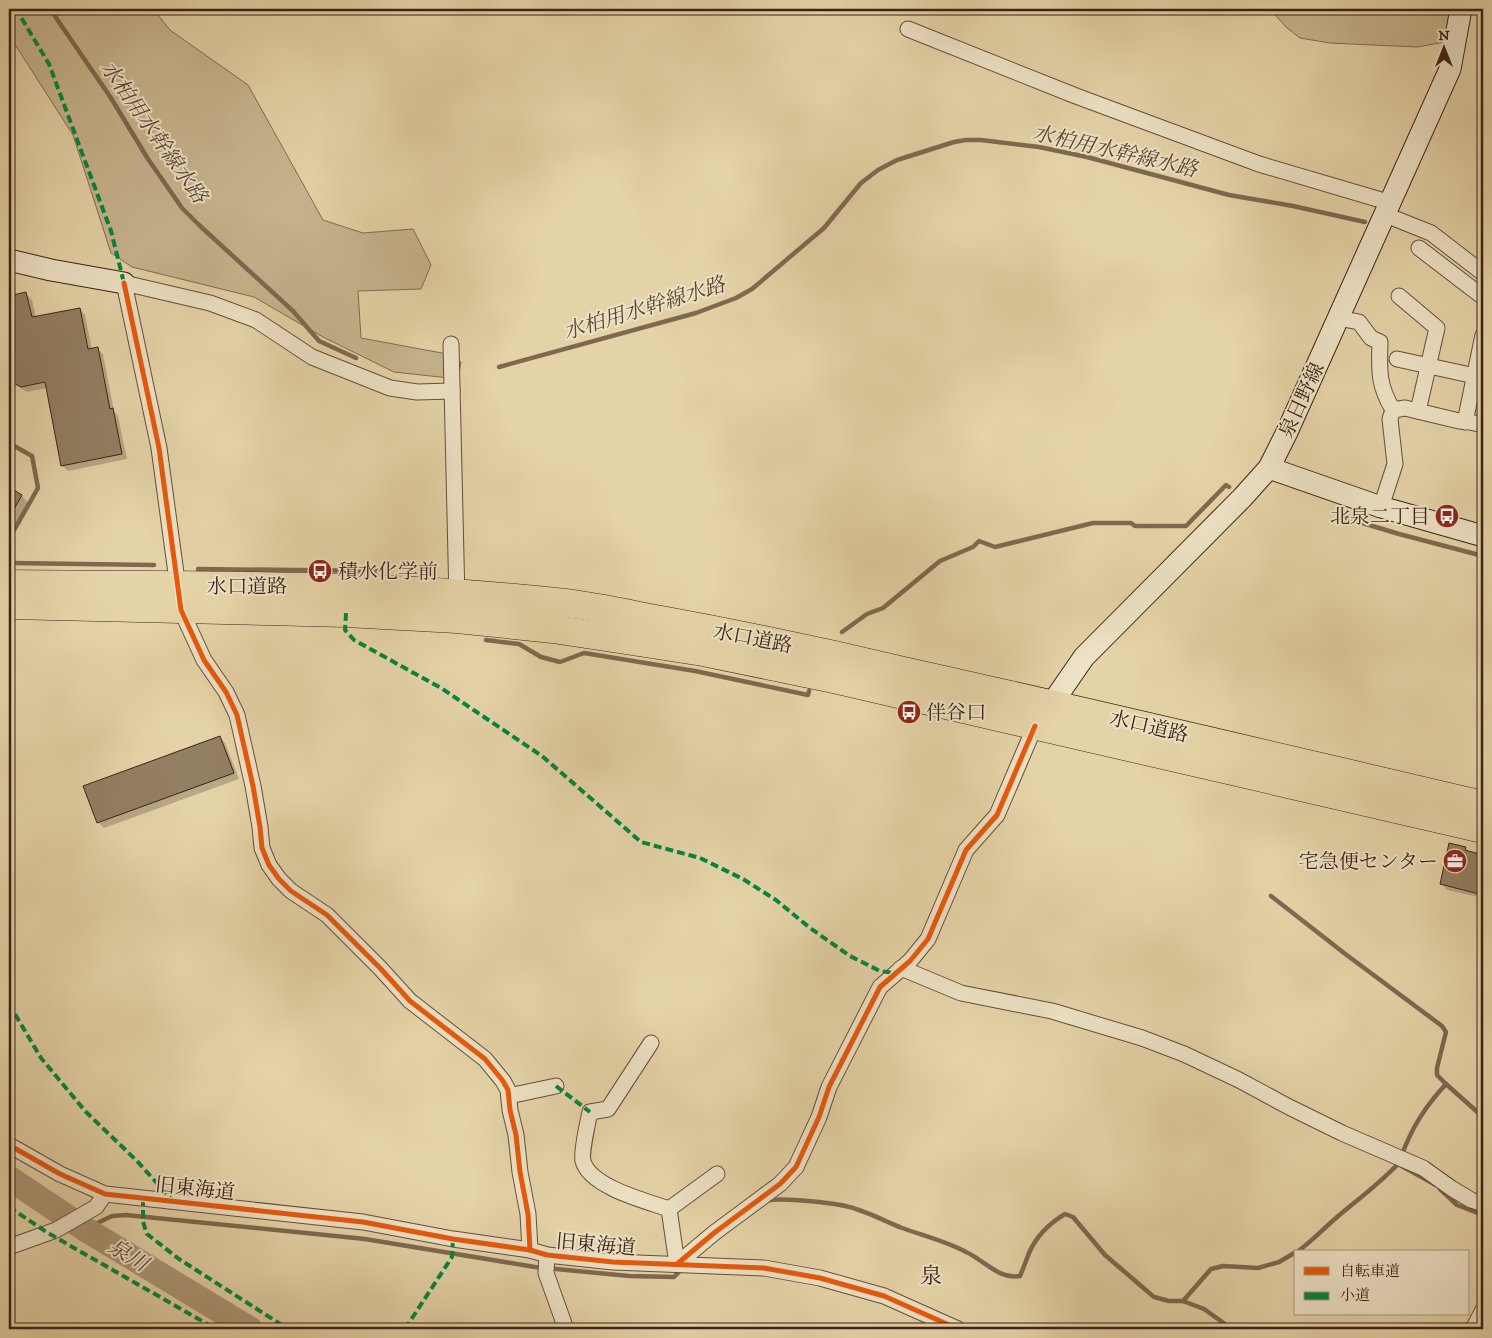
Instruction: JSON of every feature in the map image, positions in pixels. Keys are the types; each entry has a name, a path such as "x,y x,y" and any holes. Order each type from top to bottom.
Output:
{"highway":[{"name":"水口道路","path":"9,584 346,613 457,606 569,603 825,653 1483,805"},
{"name":"水口道路","path":"9,605 179,598"},
{"name":"水口道路","path":"457,606 553,629 703,652 834,679 1483,828"}],"main road":[{"name":"泉日野線","path":"1035,726 1084,657 1242,498 1269,468 1287,432 1450,69 1461,9"},
{"path":"9,260 51,270 124,283"},
{"path":"1269,468 1381,507 1483,536"}],"street":[{"path":"908,30 1076,96 1259,164 1388,209 1431,233 1483,273"},
{"path":"1419,248 1483,297"},
{"path":"452,391 417,392 390,388 312,358 256,320 210,303 124,283 159,448 179,598 204,660 226,692 237,715 253,786 262,848 269,865 278,879 291,892 327,915 410,1001 486,1059 503,1081 508,1090 528,1214 530,1250"},
{"path":"1399,296 1437,328 1418,412"},
{"path":"1338,318 1359,322 1371,338 1380,342 1379,372 1384,396 1393,410"},
{"path":"1465,422 1483,335"},
{"path":"450,344 457,606"},
{"path":"1397,359 1475,376"},
{"path":"1393,410 1406,408 1483,425"},
{"path":"1381,507 1395,464 1390,419 1393,410"},
{"path":"677,1264 714,1233 780,1184 796,1167 819,1117 829,1087 880,987 910,961 928,940 966,850 997,815 1035,726"},
{"path":"900,968 961,993 1052,1011 1142,1038 1184,1054 1342,1133 1423,1168 1451,1188 1471,1200 1483,1204"},
{"path":"651,1043 608,1109 590,1112 583,1160 591,1175 611,1188 669,1209"},
{"path":"509,1096 556,1086"},
{"name":"旧東海道","path":"9,1145 60,1174 105,1194 363,1222 453,1239 530,1250 547,1263 613,1262 764,1268 820,1278 884,1296 958,1329"},
{"path":"669,1209 717,1174"},
{"path":"9,1247 56,1230 96,1207 105,1194"},
{"path":"669,1209 677,1264"},
{"path":"547,1263 566,1329"},
{"path":"1473,1329 1483,1310"}],"shaded area":[{"path":"9,9 153,9 170,30 248,85 323,220 363,233 413,229 431,265 421,289 358,291 361,338 442,353 461,362 458,379 394,372 323,337 254,297 132,267 111,253 73,135 9,35"},
{"path":"1270,9 1474,9 1461,33 1445,42 1417,47 1330,43 1300,38 1286,27"}],"building":[{"path":"26,292 32,317 80,308 88,349 98,347 110,409 113,408 122,454 61,466 45,382 21,387 9,380 9,296"},
{"path":"9,487 22,495 9,518"},
{"path":"220,736 234,773 97,823 83,786"},
{"path":"1449,843 1466,847 1465,850 1483,855 1483,895 1440,884"}],"waterway":[{"name":"水柏用水幹線水路","path":"50,9 111,98 148,159 182,208 293,311 319,341 356,358"},
{"name":"水柏用水幹線水路","path":"499,367 696,313 736,298 752,289 824,228 861,183 878,170 897,160 954,142 981,140 1039,147 1087,157 1229,195 1293,206 1365,222"},
{"path":"9,443 32,456 38,488 9,539"},
{"path":"842,632 867,614 883,608 940,561 973,547 979,541 995,547 1093,523 1131,523 1135,526 1186,526 1226,485 1229,487"},
{"path":"1346,518 1483,556"},
{"path":"9,563 154,565"},
{"path":"198,569 382,571"},
{"path":"486,640 519,644 541,657 560,662 584,653 695,671 808,695 809,691"},
{"path":"1271,896 1442,1026 1446,1032 1437,1075 1446,1084"},
{"path":"1401,1157 1420,1118 1446,1084 1483,1117"},
{"path":"1300,1250 1398,1164 1434,1184"},
{"name":"泉川","path":"9,1178 85,1229 250,1329"},
{"path":"1440,1189 1457,1205 1483,1215"},
{"path":"766,1201 811,1201 856,1209 951,1245 973,1255 998,1272 1012,1276 1020,1276 1035,1241 1049,1226 1065,1214 1073,1217 1105,1255 1154,1297 1169,1301 1183,1301 1204,1309 1232,1329"},
{"path":"85,1229 112,1216 126,1215 365,1239 535,1267 629,1276 674,1277 682,1269"},
{"path":"1183,1301 1211,1269 1223,1266 1258,1268 1279,1262 1294,1253"}],"marked path":[{"path":"14,9 19,14 49,64 111,231 124,283"},
{"path":"346,613 345,630 354,640 441,688 542,756 641,842 700,858 743,879 776,900 810,928 850,956 880,971 895,973"},
{"path":"9,1004 41,1058 86,1112 137,1161 173,1201"},
{"path":"556,1086 590,1112"},
{"path":"143,1198 143,1222 147,1234 179,1259 288,1329"},
{"path":"9,1207 48,1233 216,1329"},
{"path":"405,1329 452,1257 453,1239"}],"cycle path":[{"path":"124,283 159,448 181,610 204,660 226,692 237,715 253,786 262,848 269,865 291,891 327,915 410,1001 485,1059 503,1081 508,1090 510,1110 516,1135 520,1172 528,1214 530,1250"},
{"path":"677,1264 714,1233 780,1184 796,1167 819,1117 829,1087 880,987 910,961 928,939 966,850 997,815 1035,726"},
{"path":"9,1145 60,1174 105,1194 363,1222 453,1239 530,1250 547,1255 613,1262 764,1268 820,1278 884,1296 958,1329"}],"place":[{"name":"北泉二丁目","path":"1447,516"},
{"name":"積水化学前","path":"320,571"},
{"name":"伴谷口","path":"909,712"},
{"name":"宅急便センター","path":"1455,861"}],"district":[{"name":"泉","path":"931,1275"}]}
